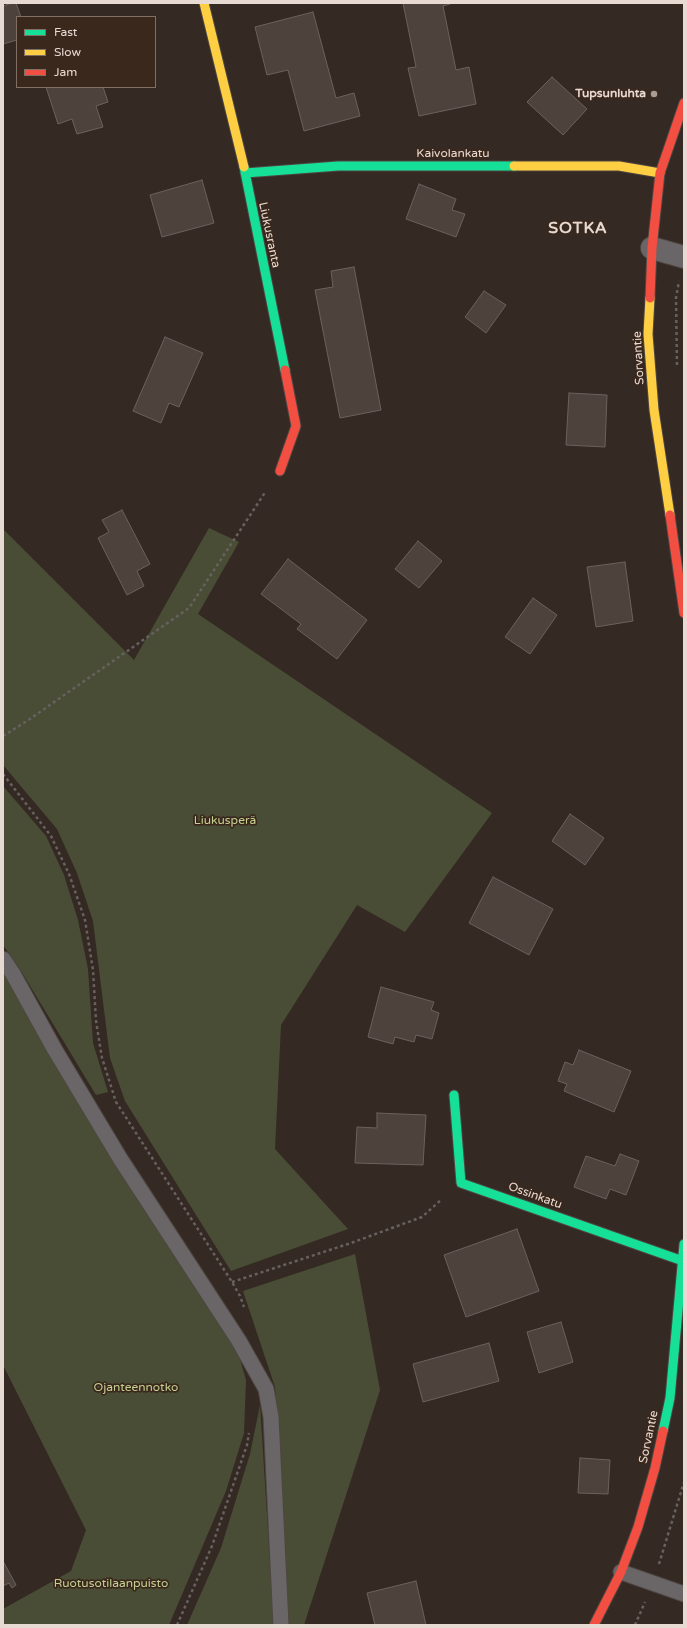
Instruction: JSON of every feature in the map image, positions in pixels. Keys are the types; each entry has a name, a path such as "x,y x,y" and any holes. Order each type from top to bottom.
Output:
{"street":[{"name":"Liukusranta","path":"204,3 245,173 296,426 280,471"},
{"name":"Sorvantie","path":"684,103 660,173 652,248 648,334 654,410 684,613"},
{"name":"Kaivolankatu","path":"245,173 338,166 619,166 660,173"},
{"path":"652,248 684,256"},
{"path":"454,1095 461,1183"},
{"name":"Ossinkatu","path":"461,1183 683,1262"},
{"name":"Sorvantie","path":"594,1625 621,1572 638,1527 655,1468 670,1398 684,1244"}],"lane":[{"path":"3,960 13,974 55,1050 121,1160 239,1341 266,1389 271,1417 281,1625"},
{"path":"621,1572 684,1594"}],"path":[{"path":"677,366 676,298 684,256"},
{"path":"3,736 189,608 280,471"},
{"path":"232,1282 351,1243 422,1217 461,1183"},
{"path":"635,1625 653,1583 684,1482"}],"green space":[{"name":"Liukusperä","path":"209,528 239,542 198,614 492,813 405,932 357,905 281,1025 275,1149 348,1229 231,1271 125,1101 110,1058 93,921 77,873 57,829 3,765 3,529 134,660"},
{"path":"3,786 46,836 64,875 78,920 88,969 93,1043 108,1092 96,1095 21,971 3,945"},
{"name":"Ojanteennotko","path":"3,966 238,1352 246,1380 244,1433 226,1491 169,1625 3,1625 3,1609 71,1571 86,1530 3,1365"},
{"path":"355,1254 380,1390 304,1625 287,1625 275,1387 243,1291"},
{"name":"Ruotusotilaanpuisto","path":"260,1405 274,1625 187,1625 221,1548 250,1454"}],"building":[{"path":"16,3 21,16 16,16 16,40 3,44 3,6"},
{"path":"403,3 453,3 443,6 456,70 469,67 476,104 419,116 408,68 416,67"},
{"path":"313,12 336,98 354,93 360,116 304,131 288,70 267,75 255,27"},
{"path":"552,77 587,109 563,135 527,102"},
{"path":"46,88 103,88 108,102 96,106 103,127 77,134 72,119 58,124"},
{"path":"202,180 214,223 162,237 150,195"},
{"path":"419,184 456,199 452,210 465,214 456,237 406,219"},
{"path":"354,267 381,410 340,418 315,290 333,287 331,271"},
{"path":"484,291 506,305 486,333 465,317"},
{"path":"165,337 203,353 179,407 169,403 161,423 133,411"},
{"path":"569,393 607,395 605,447 566,445"},
{"path":"122,510 150,564 137,571 144,586 127,595 98,538 109,532 102,520"},
{"path":"418,541 442,561 419,588 395,569"},
{"path":"288,559 367,620 337,659 297,629 301,624 261,594"},
{"path":"625,562 633,621 596,627 587,567"},
{"path":"533,598 557,615 530,654 505,637"},
{"path":"570,814 604,838 585,865 552,841"},
{"path":"493,877 553,909 529,955 469,923"},
{"path":"381,987 434,1002 431,1010 439,1013 432,1039 416,1035 414,1042 395,1037 393,1044 368,1037"},
{"path":"579,1050 631,1071 614,1112 564,1091 567,1084 558,1081 565,1062 573,1065"},
{"path":"377,1113 426,1115 423,1165 355,1163 357,1127 377,1128"},
{"path":"620,1154 639,1161 626,1195 610,1189 606,1199 574,1187 586,1156 615,1166"},
{"path":"517,1229 539,1291 466,1317 444,1255"},
{"path":"561,1322 573,1362 539,1373 527,1332"},
{"path":"489,1343 499,1381 423,1402 413,1364"},
{"path":"580,1458 610,1460 608,1494 578,1493"},
{"path":"3,1561 16,1585 12,1588 9,1583 3,1586"},
{"path":"416,1581 426,1625 375,1625 367,1593"}],"traffic: fast":[{"path":"245,173 338,166 514,166"},
{"path":"244,167 285,370"},
{"path":"454,1095 461,1183 683,1261"},
{"path":"663,1431 670,1398 684,1244"}],"traffic: slow":[{"path":"204,3 244,167"},
{"path":"514,166 619,166 660,173"},
{"path":"650,298 648,334 654,410 670,515"}],"traffic: jam":[{"path":"650,298 652,248 660,173 684,103"},
{"path":"280,471 296,426 285,370"},
{"path":"670,515 684,613"},
{"path":"594,1625 621,1572 638,1527 655,1468 663,1431"}],"place":[{"name":"Tupsunluhta","path":"654,94"}],"district":[{"name":"SOTKA","path":"578,229"}]}
